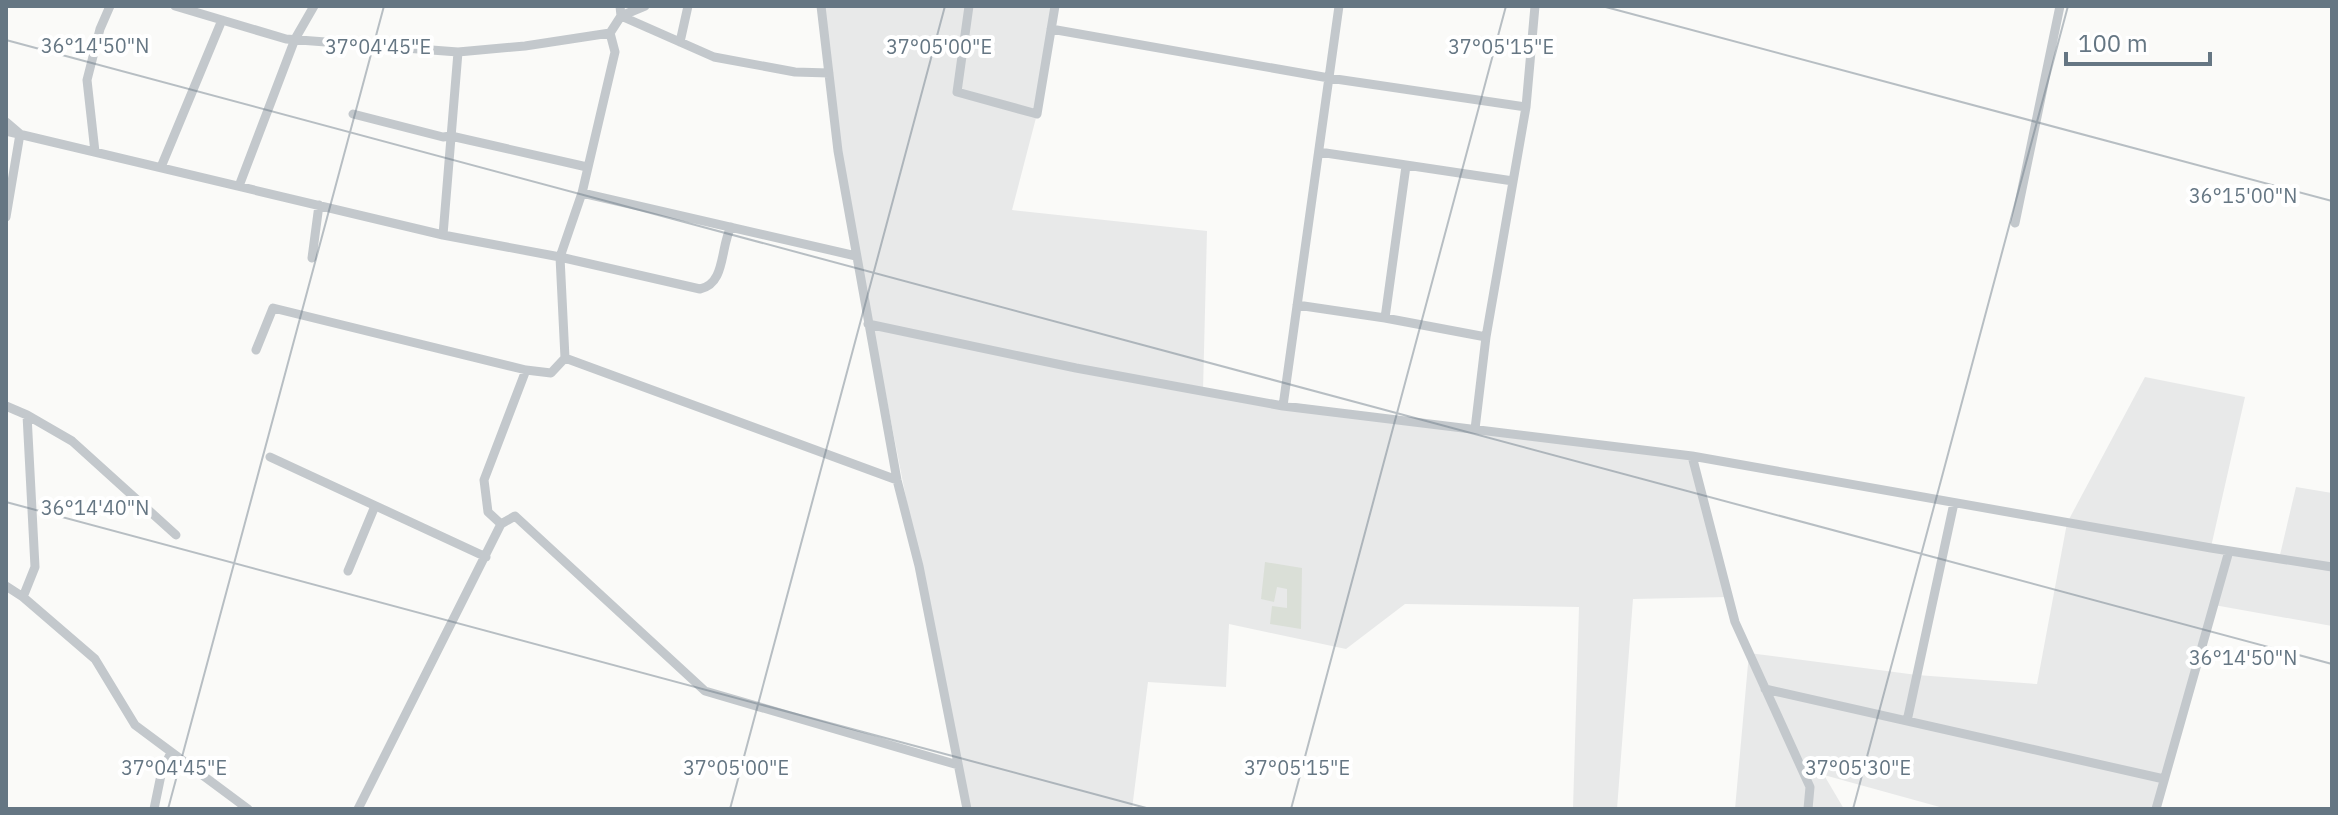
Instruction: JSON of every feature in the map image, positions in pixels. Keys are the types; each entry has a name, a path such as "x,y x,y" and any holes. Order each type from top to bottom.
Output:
{"street":[{"path":"95,152 87,80 100,29 110,6"},
{"path":"175,6 286,39 458,52 610,33"},
{"path":"239,186 295,39 314,6"},
{"path":"621,11 645,6"},
{"path":"680,42 688,6"},
{"path":"821,6 838,151 868,324 897,480 919,566 967,809"},
{"path":"969,6 957,92 1037,114 1055,6"},
{"path":"1283,406 1339,6"},
{"path":"1475,429 1486,337 1526,107 1535,6"},
{"path":"2015,223 2060,6"},
{"path":"256,350 273,308 526,370 551,373 565,358 560,257 582,193 615,52 610,33 621,11"},
{"path":"621,11 714,57 795,72 829,73"},
{"path":"161,167 222,20"},
{"path":"1051,29 1329,78 1526,107"},
{"path":"443,235 458,52"},
{"path":"353,114 443,137 451,136 587,167"},
{"path":"6,122 20,134"},
{"path":"6,131 443,235 560,257 700,289 709,287 715,281 731,227"},
{"path":"6,217 20,134"},
{"path":"1319,152 1513,181"},
{"path":"1385,318 1406,166"},
{"path":"582,193 856,256"},
{"path":"312,258 319,205"},
{"path":"1297,305 1486,337"},
{"path":"868,324 1076,368 1283,406 1692,456 2332,567"},
{"path":"565,358 897,480"},
{"path":"501,524 488,512 484,480 526,370"},
{"path":"6,406 72,441 176,535"},
{"path":"23,597 35,567 27,415"},
{"path":"1692,456 1735,622 1810,787 1808,809"},
{"path":"270,457 486,557"},
{"path":"1907,721 1954,503"},
{"path":"348,571 375,506"},
{"path":"358,809 501,524 515,516 705,691 958,765"},
{"path":"2156,809 2229,551"},
{"path":"6,586 95,659 135,725 248,809"},
{"path":"1765,689 2164,779"},
{"path":"154,809 161,775 171,752"}],"shaded area":[{"path":"824,6 1055,6 1037,114 1012,210 1207,231 1203,391 1692,456 1728,597 1633,599 1617,809 1573,809 1579,607 1405,604 1346,649 1229,624 1226,687 1148,682 1132,809 967,809 838,151"},
{"path":"2145,377 2245,397 2211,547 2279,559 2296,487 2332,493 2332,626 2214,605 2157,809 1947,809 1824,775 1844,809 1735,809 1749,653 1917,675 2037,684 2067,523"},
{"path":"1265,562 1302,568 1301,629 1270,624 1272,606 1287,608 1287,589 1277,587 1274,602 1261,599"}]}
